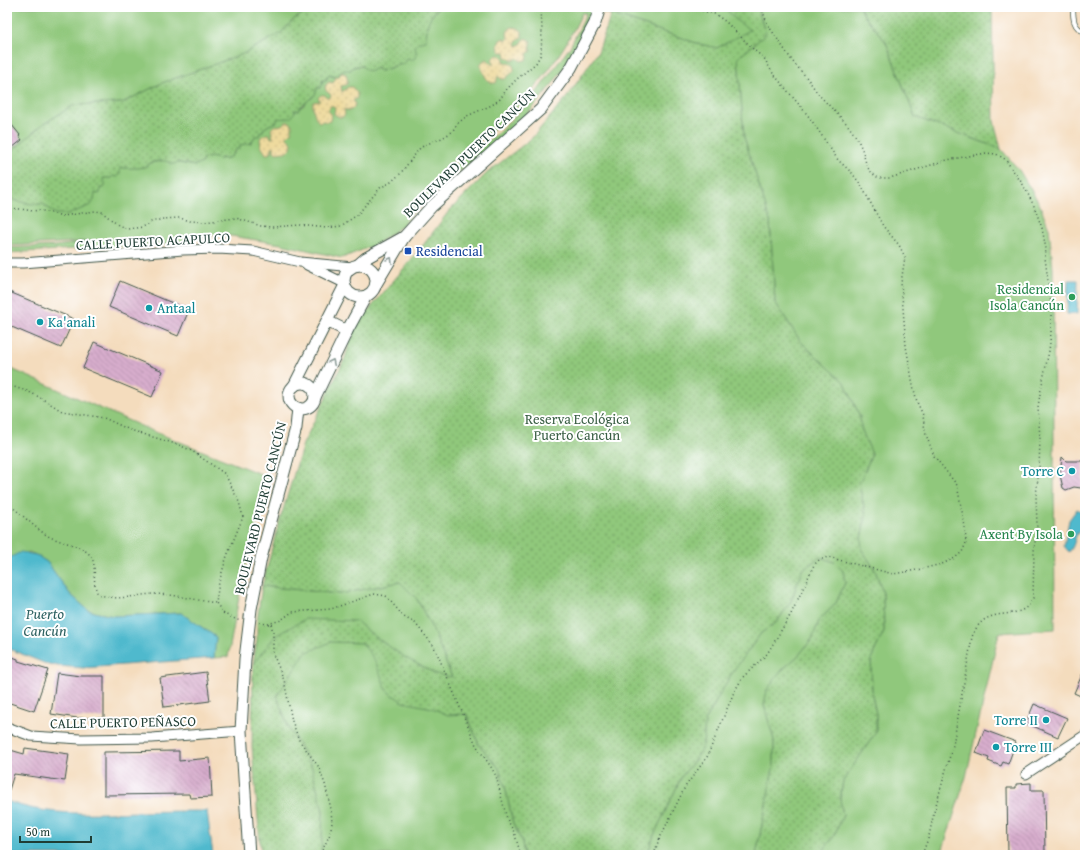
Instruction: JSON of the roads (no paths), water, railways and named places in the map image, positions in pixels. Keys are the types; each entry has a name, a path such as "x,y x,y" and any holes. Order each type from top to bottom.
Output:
{"street":[{"name":"BOULEVARD PUERTO CANCÚN","path":"376,284 404,237 431,207 541,109 571,68 595,23 600,7"},
{"name":"BOULEVARD PUERTO CANCÚN","path":"356,266 366,258 404,237"},
{"name":"CALLE PUERTO ACAPULCO","path":"7,263 183,250 218,249 253,251 300,262 356,266"},
{"name":"CALLE PUERTO ACAPULCO","path":"300,262 344,284"},
{"path":"356,266 364,266 370,269 376,278 376,284 374,289 366,296 347,331 312,405 305,409 298,408 293,405 290,398 291,390 327,321 344,284 346,275 356,266"},
{"path":"344,284 354,296 366,296"},
{"path":"327,321 347,331"},
{"path":"294,386 298,384 306,384 313,389 315,397"},
{"name":"BOULEVARD PUERTO CANCÚN","path":"250,855 241,731 245,659 249,622 261,558 296,428 298,408"},
{"name":"CALLE PUERTO PEÑASCO","path":"7,727 31,736 81,739 152,738 241,731"},
{"path":"1026,774 1085,735"}],"lane":[{"path":"1073,7 1073,21 1082,31 1085,32"}],"water":[{"name":"Residencial Isola Cancún","path":"1068,280 1078,280 1077,314 1067,314"},
{"name":"Axent By Isola","path":"1077,509 1085,513 1085,526 1076,536 1069,552 1064,546 1069,520"},
{"name":"Puerto Cancún","path":"21,552 36,555 47,562 70,594 88,610 114,616 181,613 216,637 214,658 84,668 58,666 44,663 7,648 7,561 11,557"},
{"path":"7,801 39,810 73,813 207,811 213,855 11,855 7,853"}],"place":[{"name":"Residencial","path":"408,251"},
{"name":"Residencial Isola Cancún","path":"1072,297"},
{"name":"Antaal","path":"149,308"},
{"name":"Ka'anali","path":"40,322"},
{"name":"Torre C","path":"1072,471"},
{"name":"Axent By Isola","path":"1071,534"},
{"name":"Torre II","path":"1046,720"},
{"name":"Torre III","path":"996,747"}],"park label":[{"name":"Reserva Ecológica Puerto Cancún","path":"577,428"}]}
